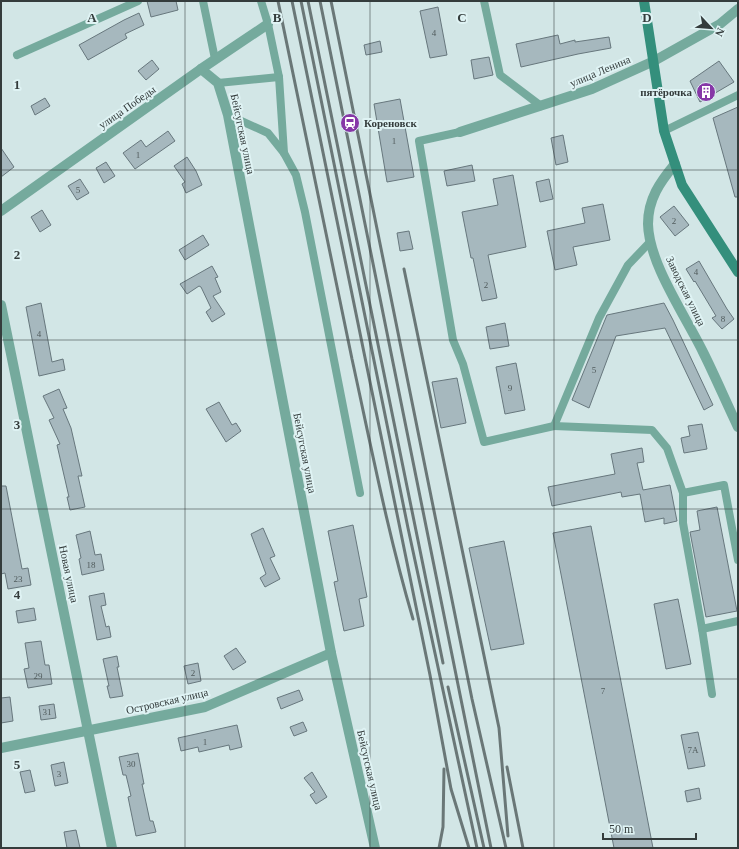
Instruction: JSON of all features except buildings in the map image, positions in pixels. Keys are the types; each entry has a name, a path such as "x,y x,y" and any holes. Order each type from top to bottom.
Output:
{"main road":[{"path":"644,1 664,131 682,185 736,266"}],"street":[{"name":"улица Ленина","path":"460,132 592,90 654,61 720,24 738,9"},
{"name":"улица Победы","path":"1,211 201,69 268,24"},
{"name":"Бейсугская улица","path":"201,69 218,83 228,115 331,653 375,848"},
{"name":"Заводская улица","path":"675,164 660,181 652,198 648,223 650,242 665,280 703,351 738,427"},
{"name":"Новая улица","path":"1,305 112,848"},
{"name":"Островская улица","path":"1,748 205,707 331,653"}],"lane":[{"path":"17,54 138,1"},
{"path":"203,1 216,59"},
{"path":"261,1 268,24 279,77 284,153"},
{"path":"484,1 500,75 541,106"},
{"path":"218,83 279,77"},
{"path":"664,131 738,95"},
{"path":"228,115 268,133 284,153 296,175 305,212 360,493"},
{"path":"460,132 419,141 452,340 463,364 484,442 554,426 652,430 668,448 682,493 683,523 712,694"},
{"path":"554,426 599,318 628,265 650,242"},
{"path":"682,493 724,485 738,560"},
{"path":"702,629 738,621"}],"railway":[{"path":"278,1 373,457 413,619"},
{"path":"292,1 430,675 451,789 469,848"},
{"path":"301,1 408,528 477,848"},
{"path":"308,1 443,663"},
{"path":"320,1 491,848"},
{"path":"331,1 472,699 506,848"},
{"path":"404,269 499,728 508,836"},
{"path":"448,687 484,848"},
{"path":"507,767 523,848"},
{"path":"439,848 443,827 444,769"}],"place":[{"name":"пятёрочка","path":"706,92"},
{"name":"Кореновск","path":"350,123"}]}
